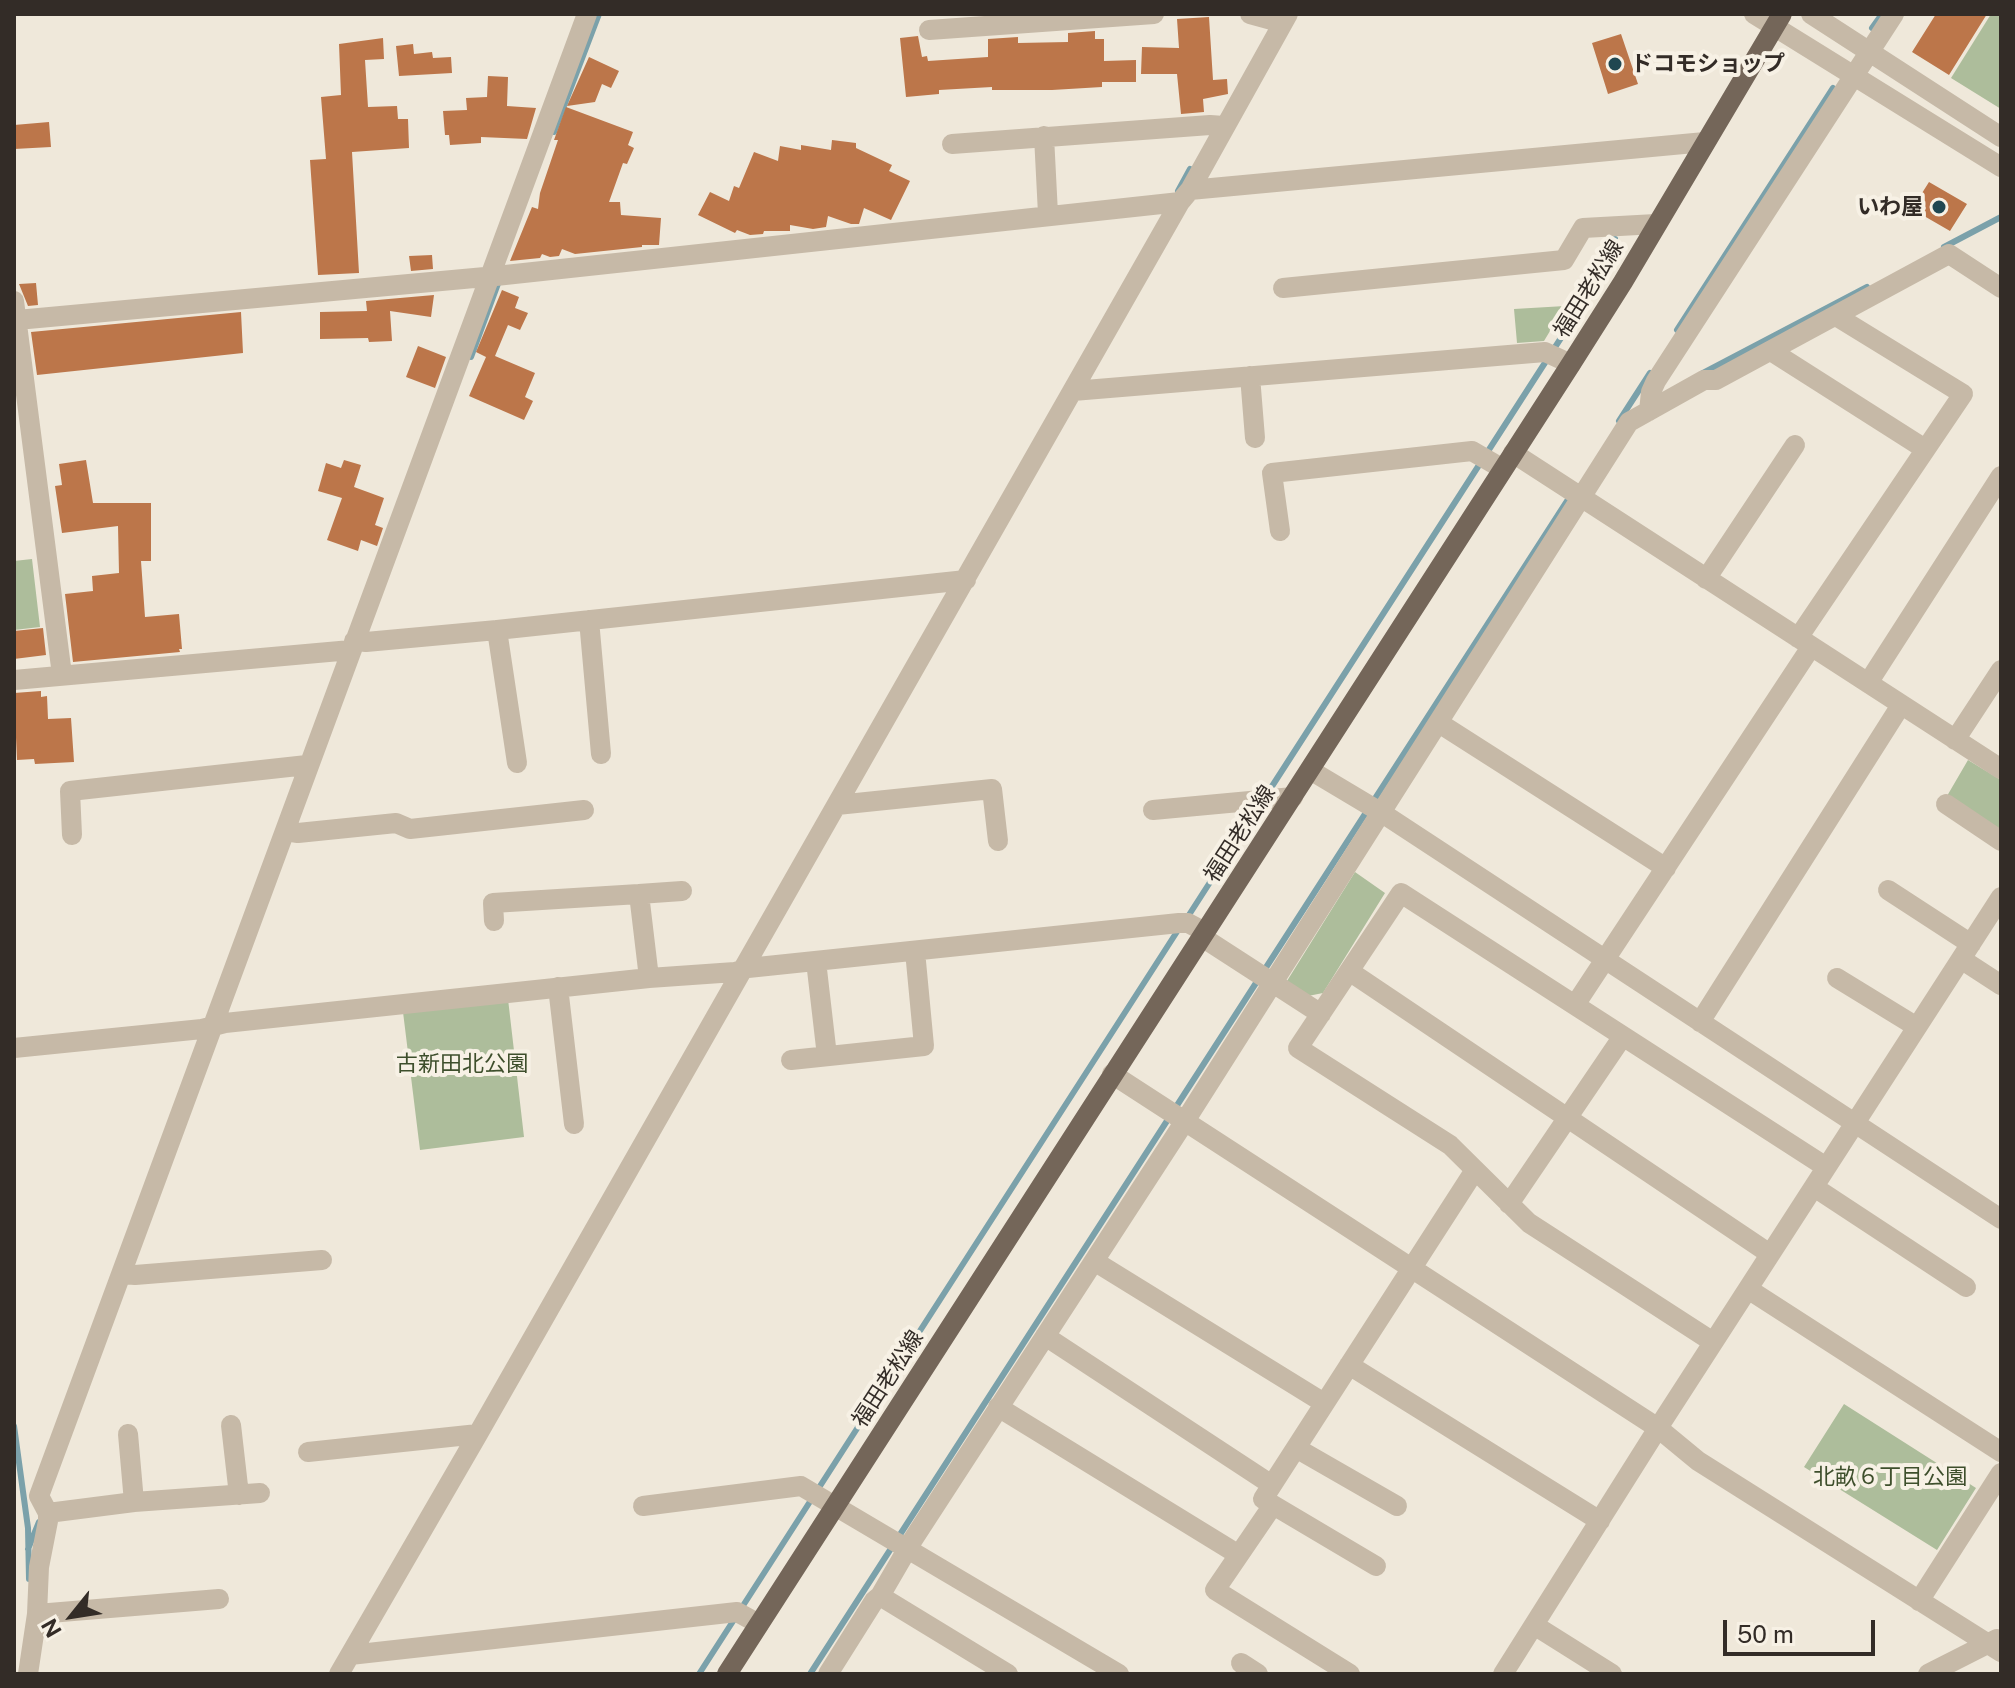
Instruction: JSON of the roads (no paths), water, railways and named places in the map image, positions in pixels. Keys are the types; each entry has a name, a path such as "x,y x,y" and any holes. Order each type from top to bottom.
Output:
{"main road":[{"name":"福田老松線","path":"733,1672 746,1617 821,1498 1112,1074 1193,929 1293,797 1557,357 1656,224 1778,20"}],"street":[{"path":"28,1674 37,1614 46,1509 39,1496 128,1274 217,1025 291,832 307,765 357,644 498,276 587,14"},
{"path":"929,30 1154,14"},
{"path":"1754,14 1778,20 1855,76 2001,167"},
{"path":"1811,14 2001,137"},
{"path":"828,1674 880,1596 900,1543 998,1407 1094,1261 1177,1116 1375,808 1439,723 1629,422 1649,403 1894,14"},
{"path":"339,1674 471,1435 735,972 837,805 959,580 1073,391 1274,18"},
{"path":"952,144 1218,126"},
{"path":"1044,136 1048,214"},
{"path":"62,675 16,311 498,276 1705,142"},
{"path":"1283,288 1564,260 1583,228 1656,224"},
{"path":"1649,403 1704,380 1716,380 1949,254 2001,288"},
{"path":"1575,1005 1666,868 1925,449 1963,394 1836,316"},
{"path":"1771,351 1925,449"},
{"path":"1073,391 1250,376 1557,357"},
{"path":"1250,376 1255,438"},
{"path":"1706,579 1795,445"},
{"path":"1280,531 1272,473 1472,451 1581,498 2001,769"},
{"path":"1868,683 2001,476"},
{"path":"14,680 959,580"},
{"path":"589,620 601,754"},
{"path":"497,630 517,763"},
{"path":"1955,740 2001,670"},
{"path":"1700,1022 1901,705"},
{"path":"1439,723 1666,868"},
{"path":"72,835 70,791 307,765"},
{"path":"1310,770 1375,808 2001,1219"},
{"path":"837,805 992,789 998,841"},
{"path":"1153,810 1293,797"},
{"path":"1946,804 2001,841"},
{"path":"291,832 396,823 410,829 584,810"},
{"path":"1888,890 1966,952 2001,985"},
{"path":"494,921 493,903 682,891"},
{"path":"1713,1342 1529,1223 1450,1145 1298,1048 1401,893 1826,1167"},
{"path":"639,894 649,978"},
{"path":"1503,1674 2001,897"},
{"path":"14,1048 558,987 735,972 915,951 1193,929 1321,1014"},
{"path":"791,1060 924,1046 915,951"},
{"path":"816,961 827,1056"},
{"path":"1349,971 1770,1254"},
{"path":"1837,978 1917,1027"},
{"path":"558,987 574,1124"},
{"path":"1509,1204 1623,1036"},
{"path":"1112,1074 1658,1428 1698,1461 1919,1601 1997,1645"},
{"path":"1350,1674 1215,1590 1239,1555 1296,1448 1475,1170"},
{"path":"1814,1187 1966,1287"},
{"path":"128,1274 322,1260"},
{"path":"1094,1261 1324,1403"},
{"path":"1748,1289 2001,1452"},
{"path":"1045,1336 1376,1566"},
{"path":"1349,1365 1600,1521"},
{"path":"998,1407 1239,1555"},
{"path":"231,1425 239,1495"},
{"path":"128,1434 134,1502"},
{"path":"308,1452 471,1435"},
{"path":"1296,1448 1397,1506"},
{"path":"1919,1601 2001,1473"},
{"path":"643,1506 801,1486 1119,1674"},
{"path":"46,1509 260,1493"},
{"path":"880,1596 1008,1674"},
{"path":"37,1614 219,1599"},
{"path":"350,1655 746,1617"},
{"path":"1534,1625 1612,1674"},
{"path":"1928,1674 1997,1645"}],"waterway":[{"path":"554,132 599,14"},
{"path":"1872,28 1882,14"},
{"path":"1677,330 1833,88"},
{"path":"1178,191 1190,169"},
{"path":"1944,247 2001,217"},
{"path":"1267,794 1608,265 1615,239"},
{"path":"471,357 499,281"},
{"path":"1703,373 1867,287"},
{"path":"1619,421 1650,373"},
{"path":"810,1674 1569,498"},
{"path":"1187,918 1261,803"},
{"path":"699,1674 1180,927"},
{"path":"14,1426 28,1528 29,1579"},
{"path":"28,1549 39,1522"}],"place":[{"name":"ドコモショップ","path":"1615,64"},
{"name":"いわ屋","path":"1939,207"}],"park label":[{"name":"古新田北公園","path":"462,1064"},
{"name":"北畝６丁目公園","path":"1890,1477"}]}
